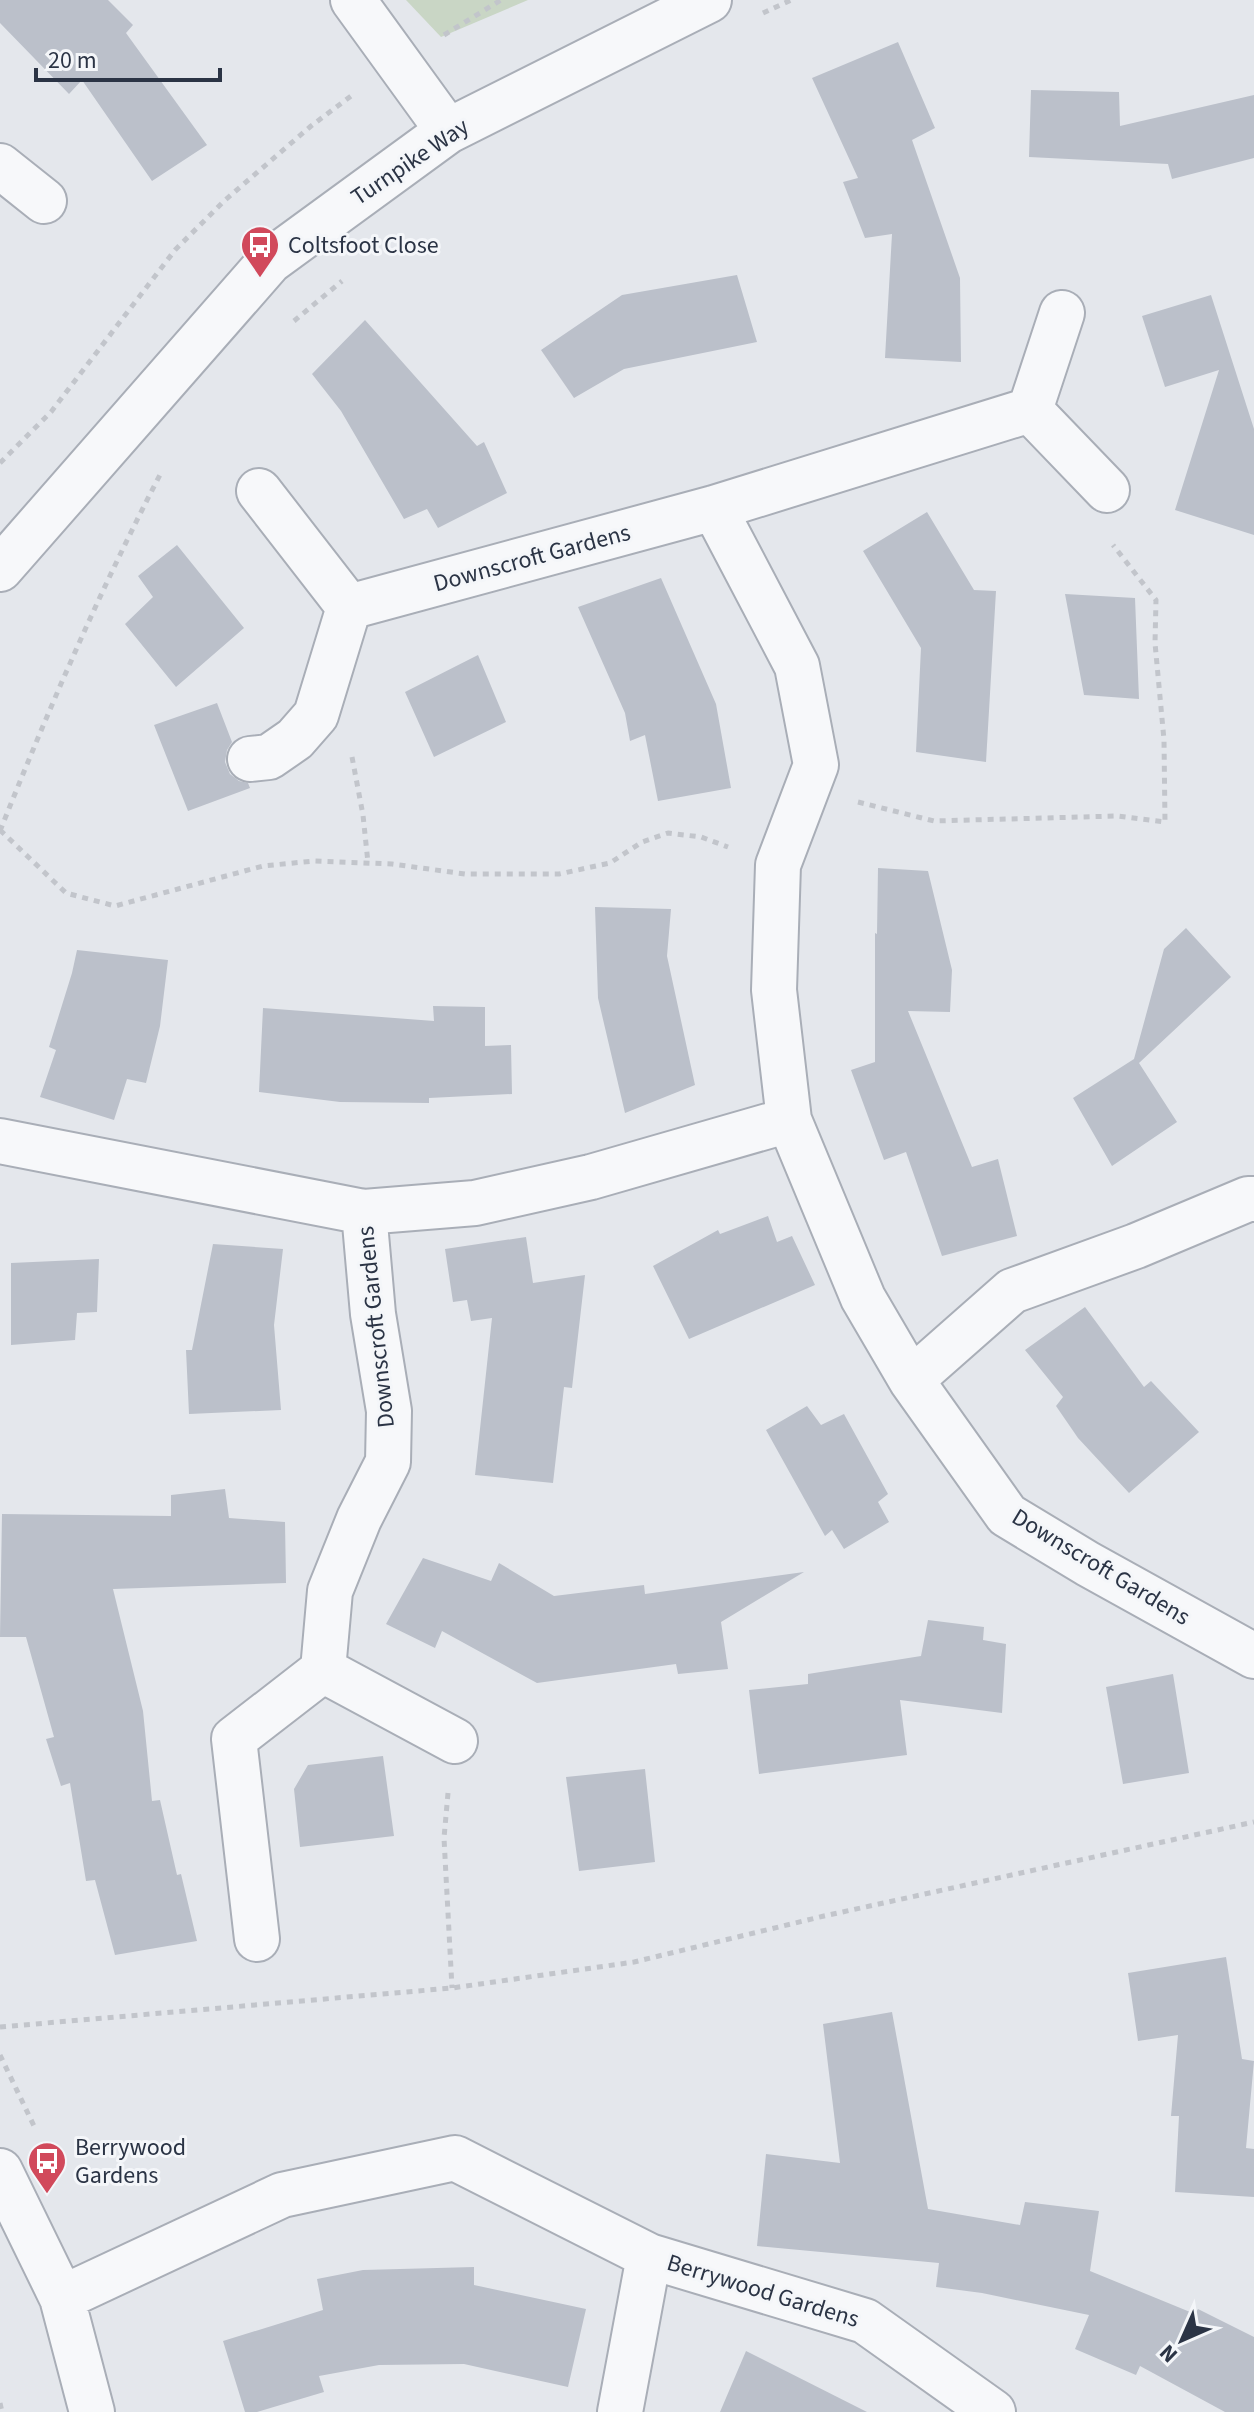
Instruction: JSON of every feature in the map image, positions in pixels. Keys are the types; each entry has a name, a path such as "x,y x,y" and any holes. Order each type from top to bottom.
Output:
{"street":[{"path":"353,0 448,131"},
{"name":"Turnpike Way","path":"0,569 270,261 448,131 709,0"},
{"path":"0,166 44,201"},
{"path":"1062,313 1030,410 1107,490"},
{"name":"Downscroft Gardens","path":"349,607 714,508 1030,410"},
{"path":"250,759 269,757 295,739 316,715 349,607 259,491"},
{"name":"Downscroft Gardens","path":"714,508 797,666 816,765 778,865 774,990 789,1120 863,1298 911,1380 1007,1515 1254,1656"},
{"name":"Downscroft Gardens","path":"0,1141 364,1212 475,1203 591,1177 789,1120"},
{"path":"911,1380 1012,1291 1136,1246 1252,1193"},
{"name":"Downscroft Gardens","path":"323,1670 330,1591 359,1519 388,1462 389,1411 373,1314 364,1212"},
{"path":"257,1939 234,1739 323,1670 455,1741"},
{"name":"Berrywood Gardens","path":"62,2298 282,2195 455,2158 649,2256 865,2321 993,2412"},
{"path":"0,2171 62,2298 92,2412"},
{"name":"Berrywood Gardens","path":"620,2412 649,2256"}],"path":[{"path":"751,18 791,0"},
{"path":"284,330 350,273"},
{"path":"164,469 103,589 50,705 0,830 66,893 115,906 263,866 314,861 368,863 465,874 559,874 610,863 642,842 668,833 701,837 778,865"},
{"path":"807,789 934,821 1117,816 1165,822 1164,740 1155,643 1156,600 1098,526 1107,490"},
{"path":"351,754 363,815 368,863"},
{"path":"450,1786 444,1838 452,1988"},
{"path":"0,2027 452,1988 634,1962 824,1916 1254,1822"},
{"path":"0,2403 2,2412"}],"green space":[{"path":"406,0 528,0 441,37"}],"building":[{"path":"0,0 108,0 133,25 126,33 207,145 152,181 82,80 69,94 0,23"},
{"path":"898,42 935,128 912,140 960,278 961,362 885,358 892,234 865,238 843,182 858,178 812,78"},
{"path":"1031,90 1119,92 1120,126 1254,95 1254,158 1172,179 1168,164 1029,157"},
{"path":"737,275 757,342 624,369 574,398 541,350 622,295"},
{"path":"1211,295 1254,429 1254,535 1175,510 1219,370 1165,387 1142,316"},
{"path":"365,320 477,446 484,442 507,493 438,528 427,509 404,519 341,411 312,374"},
{"path":"927,512 974,590 996,591 986,762 916,752 921,648 863,551"},
{"path":"177,545 244,628 176,687 125,624 153,597 138,576"},
{"path":"661,578 716,704 731,788 658,801 645,735 630,741 625,713 578,607"},
{"path":"1065,594 1135,598 1139,699 1084,695"},
{"path":"478,655 506,722 434,757 405,692"},
{"path":"217,703 232,742 225,762 230,774 248,783 250,788 188,811 154,725"},
{"path":"878,868 928,871 952,970 950,1012 908,1011 972,1167 998,1159 1017,1236 942,1256 906,1152 884,1160 851,1070 875,1062"},
{"path":"595,907 671,909 667,956 695,1085 625,1113 598,998"},
{"path":"1186,928 1231,977 1139,1063 1177,1122 1112,1166 1073,1098 1134,1059 1164,949"},
{"path":"77,950 168,960 160,1026 146,1083 127,1079 114,1120 40,1097 56,1050 49,1047"},
{"path":"433,1006 485,1007 485,1046 511,1045 512,1094 429,1098 429,1103 340,1102 259,1092 263,1008 434,1021"},
{"path":"768,1216 777,1242 792,1236 815,1285 689,1339 653,1266 718,1230 720,1234"},
{"path":"526,1237 533,1283 585,1275 572,1388 564,1387 553,1483 475,1475 492,1318 471,1321 467,1300 453,1302 445,1249"},
{"path":"213,1244 283,1249 274,1325 281,1410 189,1414 186,1350 192,1350"},
{"path":"99,1259 97,1312 77,1313 75,1340 11,1345 11,1263"},
{"path":"1085,1307 1144,1387 1151,1381 1199,1432 1129,1493 1078,1438 1056,1406 1063,1397 1025,1350"},
{"path":"807,1406 821,1425 844,1414 888,1494 878,1502 889,1522 844,1549 832,1530 825,1536 766,1430"},
{"path":"225,1489 229,1518 285,1522 286,1583 113,1589 143,1711 152,1801 160,1800 177,1875 181,1874 197,1941 115,1955 95,1880 86,1881 70,1783 61,1786 46,1739 54,1737 26,1637 0,1637 2,1514 171,1516 171,1495"},
{"path":"423,1558 491,1581 499,1563 554,1596 644,1585 645,1594 804,1572 721,1622 728,1669 678,1674 676,1664 537,1683 442,1631 435,1648 386,1624"},
{"path":"928,1620 984,1627 983,1640 1006,1644 1002,1713 900,1700 907,1755 759,1774 749,1690 808,1684 808,1674 921,1656"},
{"path":"1173,1674 1189,1773 1123,1784 1106,1687"},
{"path":"383,1756 394,1836 300,1847 294,1789 308,1765"},
{"path":"645,1769 655,1862 579,1871 566,1777"},
{"path":"1226,1957 1242,2059 1254,2061 1246,2148 1254,2149 1254,2197 1175,2192 1179,2116 1171,2116 1178,2035 1138,2041 1128,1973"},
{"path":"892,2012 928,2209 1020,2225 1025,2202 1099,2211 1090,2271 1195,2314 1198,2309 1254,2337 1254,2412 1225,2412 1140,2366 1136,2375 1075,2349 1089,2315 936,2287 939,2263 757,2246 766,2154 840,2163 823,2024"},
{"path":"474,2267 474,2285 586,2309 568,2387 464,2364 379,2365 319,2376 324,2392 257,2412 245,2412 223,2341 323,2310 317,2279 363,2270"},
{"path":"746,2351 867,2412 720,2412"}],"place":[{"name":"Coltsfoot Close","path":"260,279"},
{"name":"Berrywood Gardens","path":"47,2195"}]}
